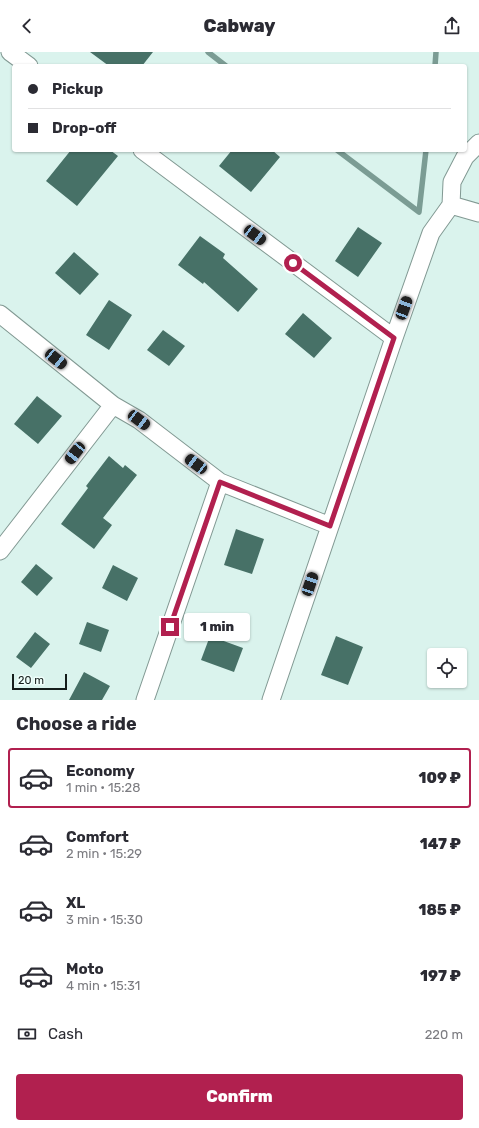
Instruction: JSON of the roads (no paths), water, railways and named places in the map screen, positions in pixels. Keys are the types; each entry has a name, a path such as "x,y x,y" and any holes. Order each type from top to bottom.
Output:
{"street":[{"path":"10,52 26,64"},
{"path":"271,700 394,338 432,233 451,206 452,182 465,157 479,143"},
{"path":"145,152 394,338"},
{"path":"451,206 479,213"},
{"path":"0,314 113,404 139,420 220,482 330,526"},
{"path":"0,551 113,404"},
{"path":"145,700 220,482"}],"waterway":[{"path":"208,52 223,64"},
{"path":"435,64 436,52"},
{"path":"340,152 419,212 426,152"}]}
